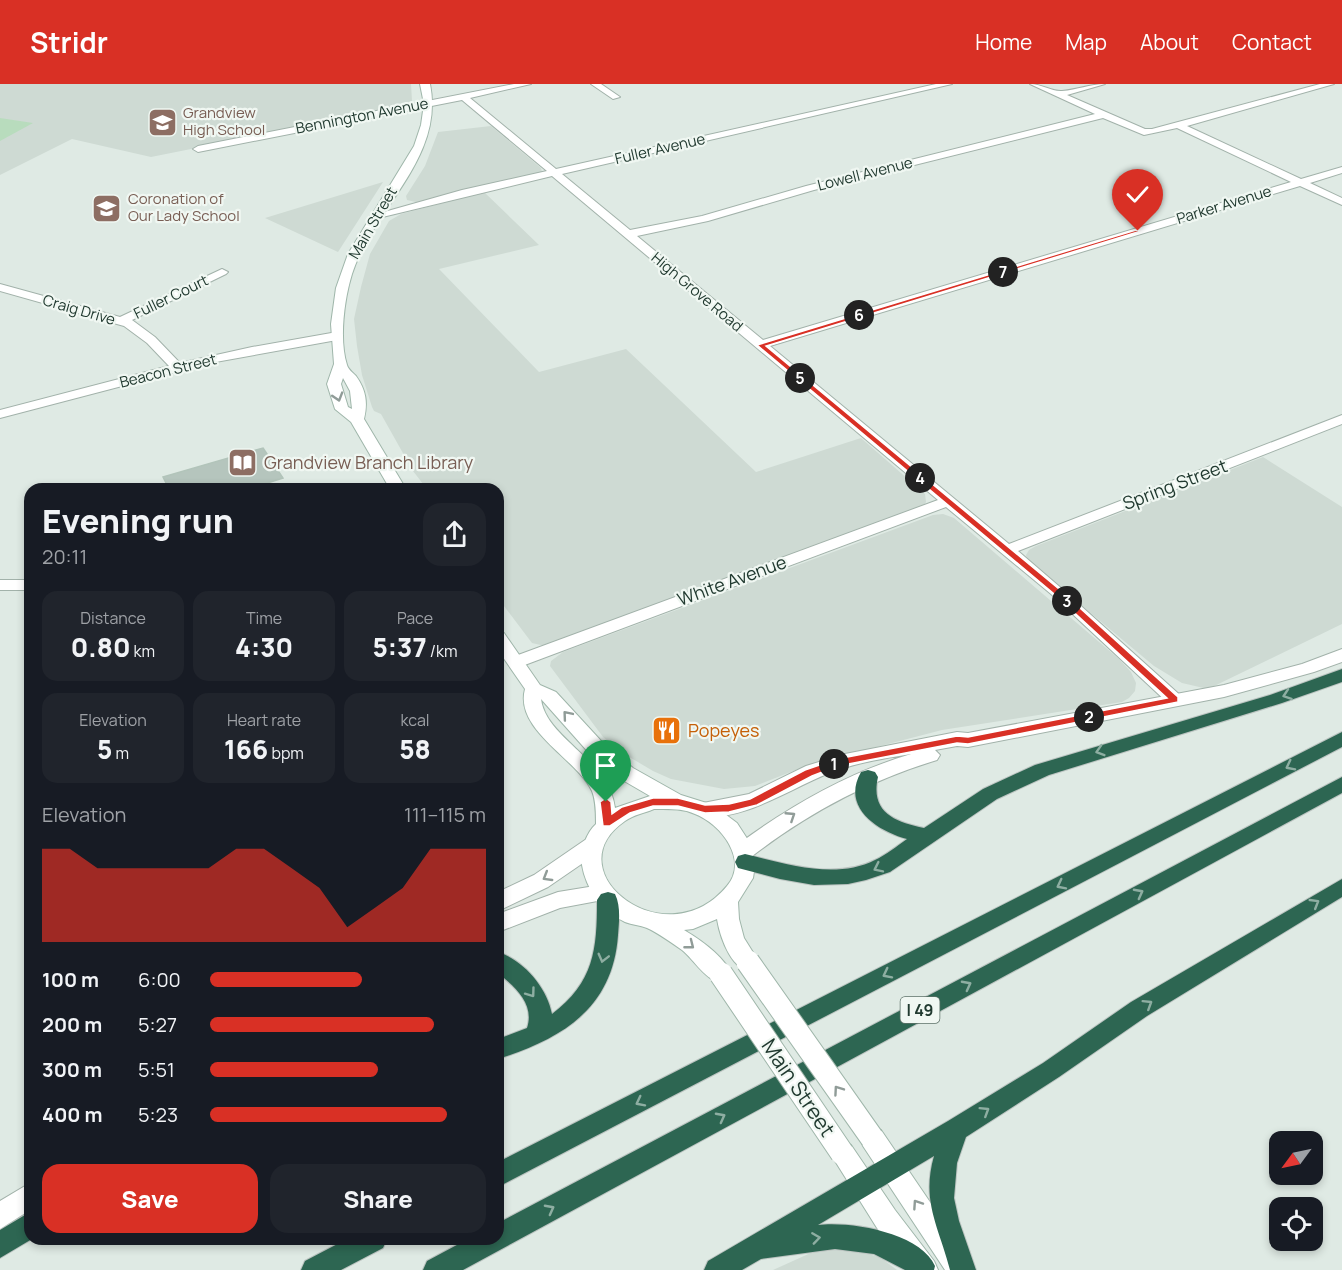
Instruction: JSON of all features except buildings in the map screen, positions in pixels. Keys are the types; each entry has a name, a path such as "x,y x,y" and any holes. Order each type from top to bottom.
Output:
{"highway":[{"path":"745,856 797,874 848,878 883,866 990,794 1042,770 1276,699 1342,675"},
{"name":"I 49","path":"504,1172 1342,740"},
{"path":"868,777 864,795 872,812 895,829 927,836"},
{"name":"I 49","path":"504,1234 1342,783"},
{"path":"717,1270 957,1129 1051,1070 1139,1009 1342,886"},
{"path":"504,1047 536,1036 567,1015 592,988 604,956 605,897"},
{"path":"504,966 526,986 537,1001 541,1018 536,1036"},
{"path":"957,1129 946,1157 941,1192 945,1218 958,1249 962,1270"},
{"path":"0,1245 24,1229"},
{"path":"759,1246 785,1246 824,1236 855,1237 891,1246 924,1268"},
{"path":"314,1270 362,1245"},
{"path":"436,1270 483,1245"}],"main road":[{"name":"Main Street","path":"394,483 357,419 342,408 334,384 342,368 338,336 340,297 348,266 374,218 420,143 428,121 430,102 425,84"},
{"name":"Main Street","path":"342,368 355,383 361,405 357,419"},
{"path":"504,645 534,689 550,696 584,736 609,760 645,785 678,802 705,809 729,808 753,802 809,773 837,762 957,740 968,740 1258,683 1342,655"},
{"path":"534,689 531,704 538,716 558,742 597,783 606,802 606,824"},
{"path":"745,856 804,808 868,777 959,746 968,740"},
{"path":"504,899 541,881 592,846 606,824 626,810 653,802 678,802"},
{"path":"592,846 590,862 592,874 605,897 622,911 654,922 693,920 711,913 727,900 741,881 745,856 730,828 705,809"},
{"path":"504,921 558,900 605,897"},
{"name":"Main Street","path":"727,900 727,922 732,940 962,1270"},
{"name":"Main Street","path":"654,922 690,944 722,974 863,1185 924,1268"},
{"path":"0,1216 24,1199"}],"street":[{"name":"Bennington Avenue","path":"198,149 527,84"},
{"path":"595,84 616,97"},
{"name":"Fuller Avenue","path":"374,218 466,192 948,84"},
{"path":"1034,84 1144,132 1179,125 1330,84"},
{"path":"1058,95 1101,84"},
{"name":"High Grove Road","path":"464,97 1056,591 1175,700"},
{"name":"Lowell Avenue","path":"628,234 704,219 810,188 1102,115"},
{"path":"1179,125 1342,202"},
{"name":"Parker Avenue","path":"761,345 1342,170"},
{"name":"Fuller Court","path":"121,321 222,272"},
{"name":"Craig Drive","path":"0,287 128,324 151,340 178,368"},
{"name":"Beacon Street","path":"0,414 178,368 295,341 338,336"},
{"name":"Spring Street","path":"1007,550 1342,419"},
{"name":"White Avenue","path":"516,662 948,501"},
{"path":"0,585 24,585"}],"shaded area":[{"name":"Grandview High School","path":"0,84 411,84 412,101 405,106 151,157 72,139 0,175"},
{"path":"491,126 541,168 542,172 420,203 407,200 406,196 425,166 438,132"},
{"path":"383,182 338,252 265,218"},
{"path":"484,192 539,245 439,269 539,372 626,349 756,472 861,438 925,494 924,506 545,646 532,643 504,606 504,483 422,483 413,471 381,414 374,411 362,375 354,319 361,287 370,254 389,221 401,214"},
{"path":"1263,457 1342,507 1342,624 1208,689 1182,683 1154,666 1027,560 1026,555 1029,550 1036,546"},
{"path":"943,514 954,518 1119,659 1131,672 1136,683 1135,691 1129,698 1122,702 942,730 811,764 755,786 724,789 671,779 621,752 603,737 550,666 551,661 563,652 933,515"},
{"path":"835,1247 857,1250 881,1258 897,1270 773,1270 815,1251"}],"green space":[{"path":"0,118 33,123 0,141"}],"place":[{"name":"Grandview High School","path":"162,122"},
{"name":"Coronation of Our Lady School","path":"107,208"},
{"name":"Grandview Branch Library","path":"243,463"},
{"name":"Popeyes","path":"667,731"}],"route":[{"path":"606,802 606,824 626,810 653,802 678,802 705,809 729,808 770,795 809,773 837,762 1078,720 1175,700 1056,591 761,345 1138,231"}]}
